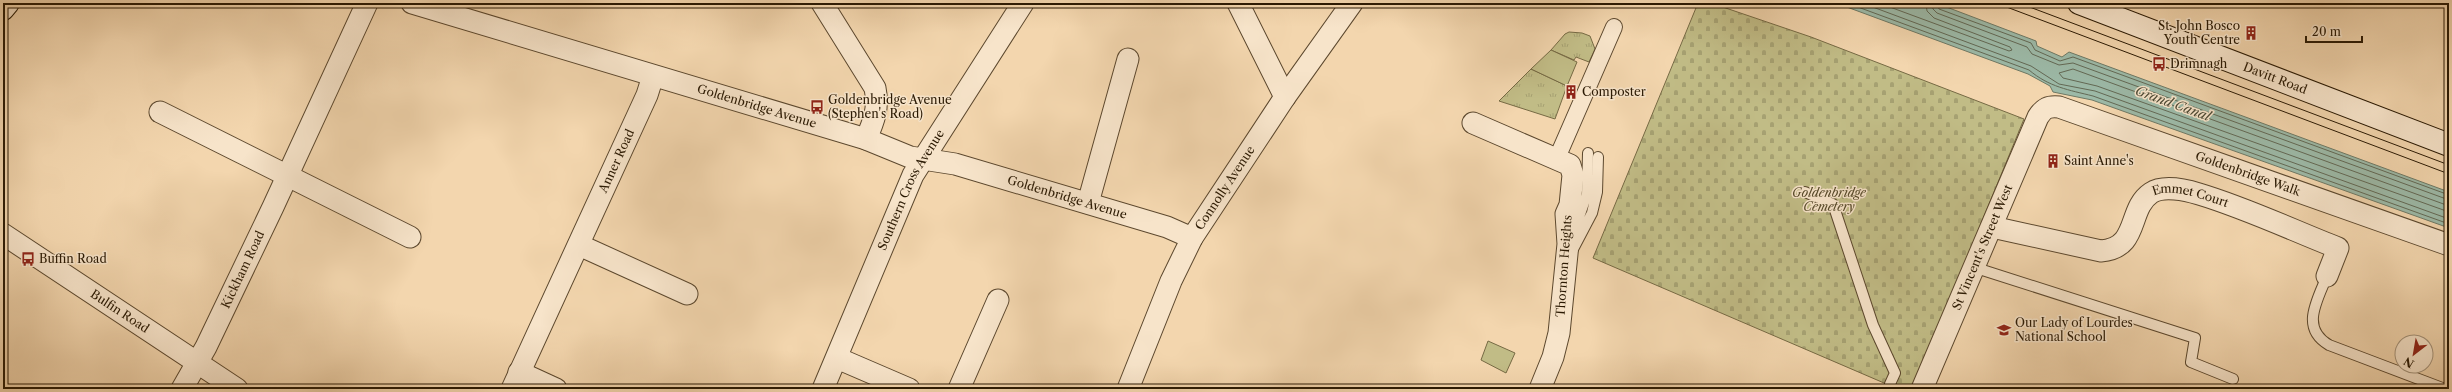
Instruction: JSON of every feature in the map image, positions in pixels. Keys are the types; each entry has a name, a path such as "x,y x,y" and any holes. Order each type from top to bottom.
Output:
{"main road":[{"path":"3,9 8,3"},
{"name":"Davitt Road","path":"2079,3 2449,145"}],"street":[{"name":"Kickham Road","path":"182,389 198,363 288,176 367,3"},
{"name":"Goldenbridge Avenue","path":"412,3 866,139 923,160 955,164 1088,203 1167,227 1192,238"},
{"path":"822,3 875,88 877,108 866,139"},
{"name":"Southern Cross Avenue","path":"823,389 913,175 1023,3"},
{"path":"1238,3 1285,97"},
{"name":"Connolly Avenue","path":"1128,389 1172,282 1192,238 1285,97 1352,3"},
{"path":"1557,158 1614,27"},
{"path":"1088,203 1128,59"},
{"name":"Anner Road","path":"556,389 516,381 647,95 653,76"},
{"name":"St Vincent's Street West","path":"1922,389 2038,118 2047,107"},
{"name":"Goldenbridge Walk","path":"2047,107 2059,107 2449,245"},
{"path":"160,112 410,237"},
{"name":"Thornton Heights","path":"1473,123 1557,158 1570,165 1573,175 1570,205 1566,214 1567,251 1559,333 1553,357 1542,384"},
{"name":"Emmet Court","path":"1992,227 2101,251 2114,250 2127,238 2142,204 2151,193 2167,188 2198,193 2338,248 2327,276"},
{"name":"Bulfin Road","path":"3,234 237,389"},
{"path":"579,245 687,294"},
{"path":"959,389 998,300"},
{"path":"837,358 909,389"}],"lane":[{"path":"1593,155 1597,192 1592,213 1580,240 1567,251 1575,232 1587,194 1593,155"},
{"path":"1805,192 1833,204 1873,325 1894,373 1890,384 1891,389"},
{"path":"1973,268 2195,338 2191,362 2234,379"},
{"path":"2327,276 2314,309 2312,321 2313,332 2320,339 2329,345 2445,389"}],"green space":[{"name":"Goldenbridge Cemetery","path":"1698,3 1711,3 1811,37 2024,119 1913,389 1898,389 1593,258"},
{"path":"1569,32 1582,33 1590,36 1595,49 1589,62 1576,57 1574,60 1551,50 1565,34"},
{"path":"1551,50 1577,62 1567,86 1531,69"},
{"path":"1531,69 1567,86 1555,119 1499,101"},
{"path":"1488,341 1515,353 1506,373 1481,360"}],"water":[{"name":"Grand Canal","path":"1836,3 1936,3 2036,41 2037,46 2062,57 2069,52 2449,192 2449,228 2092,100 2053,92 2050,86 2028,74"}],"tram line":[{"path":"1996,3 2449,174"},
{"path":"2019,3 2449,165"}],"place":[{"name":"St. John Bosco Youth Centre","path":"2251,33"},
{"name":"Drimnagh","path":"2159,64"},
{"name":"Composter","path":"1571,92"},
{"name":"Goldenbridge Avenue (Stephen's Road)","path":"817,107"},
{"name":"Saint Anne's","path":"2053,161"},
{"name":"Buffin Road","path":"28,259"},
{"name":"Our Lady of Lourdes National School","path":"2004,330"}]}
